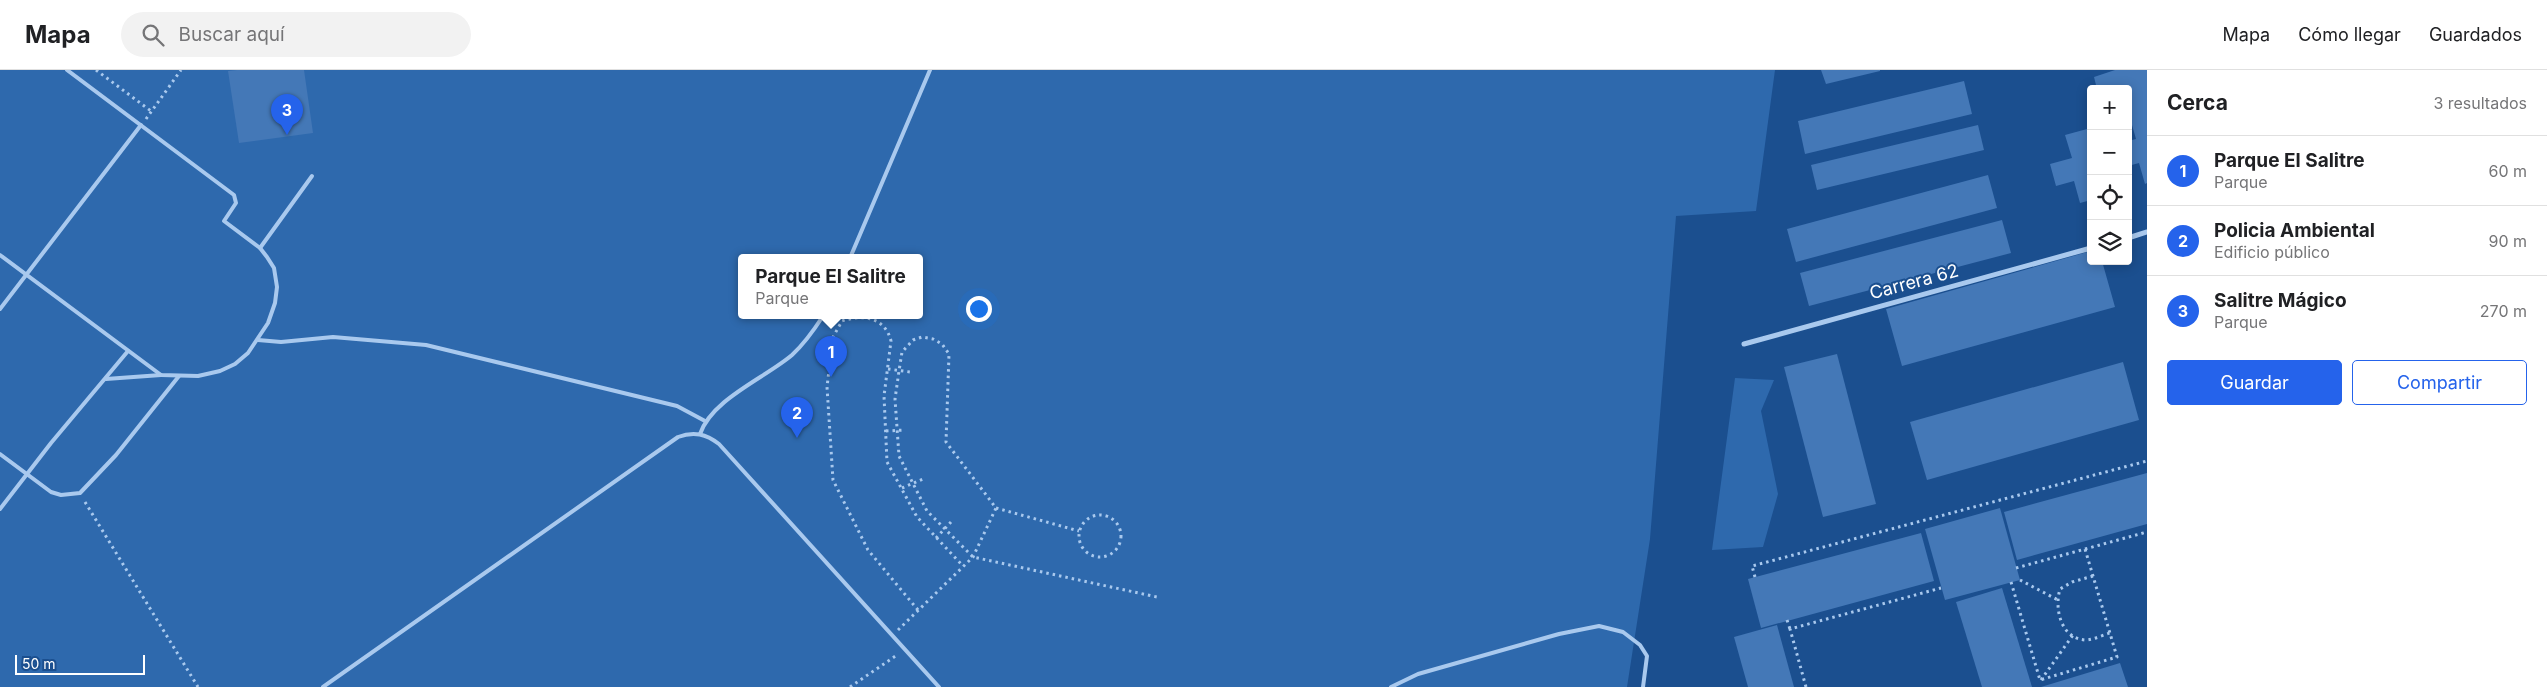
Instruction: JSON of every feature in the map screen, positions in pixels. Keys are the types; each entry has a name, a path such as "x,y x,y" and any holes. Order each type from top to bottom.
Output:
{"street":[{"path":"2132,237 2147,232"},
{"name":"Carrera 62","path":"1744,344 2087,249"}],"lane":[{"path":"67,70 234,195 236,203 224,221 260,248 274,268 277,287 275,303 258,340 235,364 220,371 198,376 161,375 106,378"},
{"path":"852,254 930,70"},
{"path":"0,308 141,125"},
{"path":"260,248 312,176"},
{"path":"0,255 161,375"},
{"path":"700,434 705,421 730,400 792,355 813,332 821,319"},
{"path":"258,340 281,342 333,337 426,345 677,406 705,421"},
{"path":"0,509 128,351"},
{"path":"0,454 51,492 61,495 80,493 116,456 179,376"},
{"path":"323,687 678,437 686,434 700,434 719,444 939,687"},
{"path":"1391,687 1428,671 1560,634 1599,626 1623,632 1640,645 1647,656 1643,687"}],"path":[{"path":"96,70 151,111"},
{"path":"141,125 181,70"},
{"path":"850,319 842,321 833,337 826,386 833,480 868,550 918,610"},
{"path":"870,319 883,324 891,341 884,396 887,462 917,517 963,566"},
{"path":"1079,531 996,508 946,442 949,354 942,344 927,338 913,340 902,352 899,371 896,399 899,456 927,512 972,557 1157,597"},
{"path":"888,369 910,372"},
{"path":"886,431 904,430"},
{"path":"1755,577 1752,566 2147,461"},
{"path":"902,488 923,480"},
{"path":"80,493 198,687"},
{"path":"892,635 972,557 996,508"},
{"path":"1093,516 1107,516 1118,526 1121,539 1118,546 1109,555 1095,557 1084,550 1080,544 1079,531 1086,519 1093,516"},
{"path":"936,538 951,522"},
{"path":"2016,568 2147,532"},
{"path":"2040,680 2117,657 2085,549"},
{"path":"2093,576 2066,584 2060,589 2058,600 2059,616 2062,624 2073,635 2085,640 2110,633"},
{"path":"2020,580 2058,600"},
{"path":"2011,582 2040,680"},
{"path":"1790,629 1941,588"},
{"path":"1787,620 1806,687"},
{"path":"2040,680 2073,635"},
{"path":"850,687 905,650"}],"shaded area":[{"path":"0,70 1775,70 1756,211 1676,216 1650,539 1627,687 0,687"},
{"path":"1735,378 1774,380 1761,411 1778,494 1763,547 1712,550"}],"building":[{"path":"304,70 313,133 239,143 228,71"},
{"path":"1821,70 1880,70 1880,71 1826,84"},
{"path":"2115,70 2147,70 2147,183 2145,184 2139,163 2132,165 2132,140 2136,139 2132,125 2132,85 2096,85 2094,77"},
{"path":"1964,81 1972,114 1805,154 1798,121"},
{"path":"1978,125 1984,150 1817,190 1811,165"},
{"path":"2087,129 2087,201 2080,203 2074,181 2056,186 2050,164 2072,158 2065,135"},
{"path":"1988,175 1997,208 1796,262 1787,229"},
{"path":"2002,220 2011,253 1809,306 1800,273"},
{"path":"2087,252 2087,265 2103,265 2115,307 1902,366 1886,309"},
{"path":"1837,354 1876,504 1823,517 1784,367"},
{"path":"2123,362 2139,420 1927,480 1910,422"},
{"path":"2147,473 2147,524 2017,560 2004,512"},
{"path":"2000,508 2020,580 1945,600 1925,529"},
{"path":"1921,533 1934,581 1761,628 1748,579"},
{"path":"2002,588 2032,687 1982,687 1956,602"},
{"path":"1777,625 1794,687 1748,687 1734,637"},
{"path":"2120,663 2128,687 2041,687"}],"place":[{"name":"Salitre Mágico","path":"287,135"},
{"name":"Parque El Salitre","path":"831,377"},
{"name":"Policia Ambiental","path":"797,438"}]}
